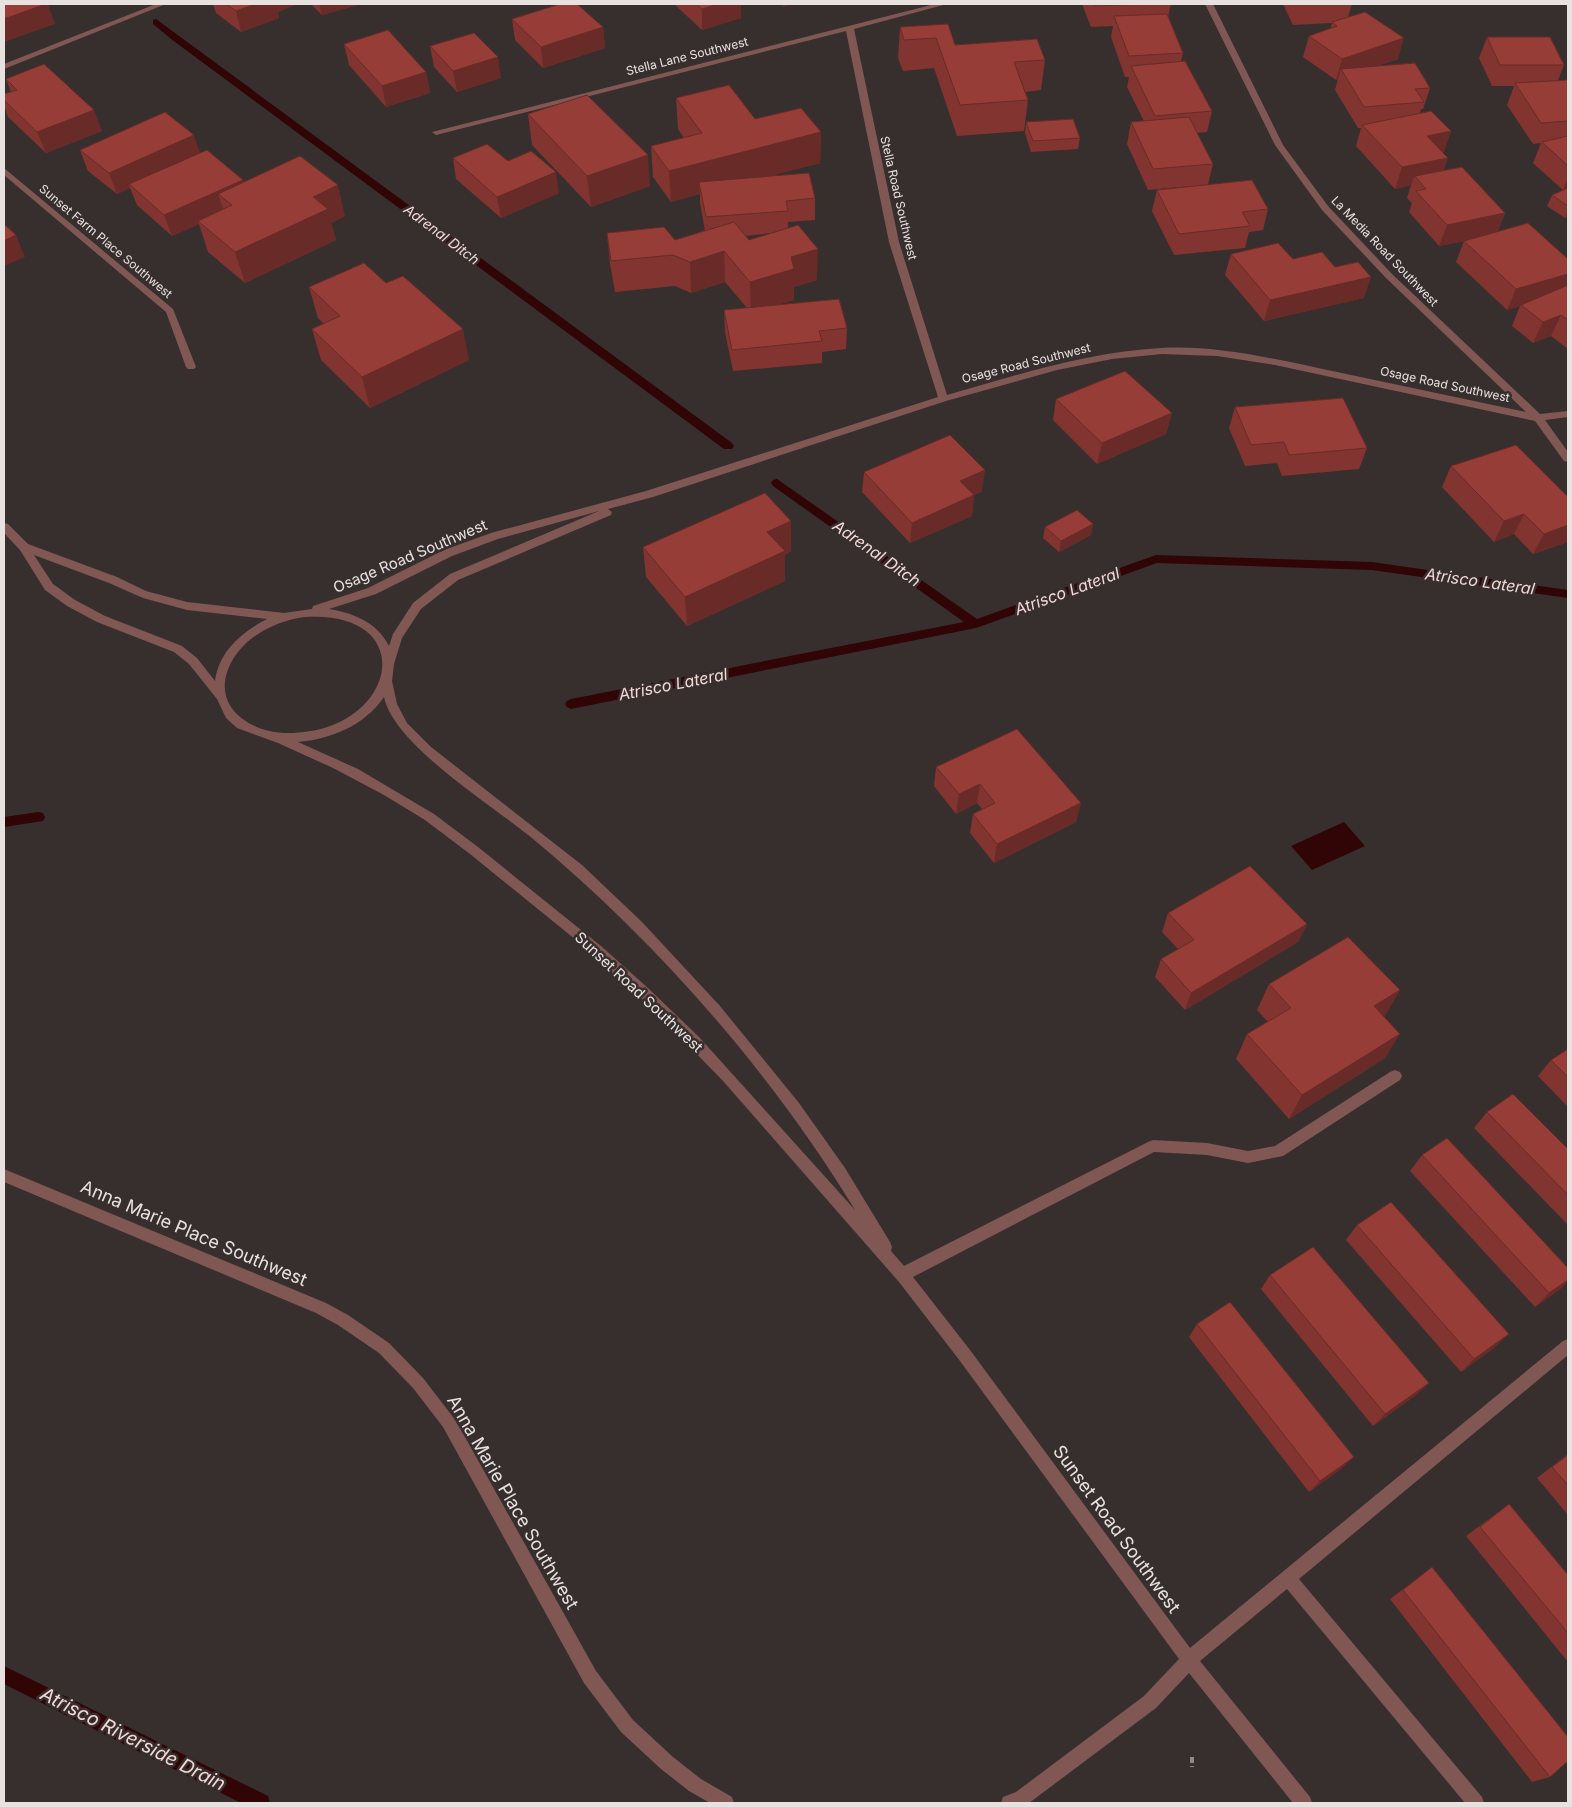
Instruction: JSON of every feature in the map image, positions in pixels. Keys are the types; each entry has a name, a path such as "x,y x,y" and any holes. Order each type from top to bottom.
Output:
{"street":[{"path":"4,67 162,4"},
{"name":"Stella Lane Southwest","path":"436,132 943,4"},
{"name":"La Media Road Southwest","path":"1209,4 1279,145 1325,208 1389,276 1538,418 1568,459"},
{"name":"Stella Road Southwest","path":"850,28 894,242 943,399"},
{"name":"Sunset Farm Place Southwest","path":"4,171 170,311 190,367"},
{"name":"Osage Road Southwest","path":"300,614 372,591 423,564 471,544 649,494 943,399 1056,367 1112,356 1162,351 1217,353 1275,362 1538,418 1568,414"},
{"name":"Osage Road Southwest","path":"389,663 397,638 416,606 454,578 649,494"},
{"path":"4,527 24,547 49,587 71,603 101,619 178,649 193,661 220,697 230,715 249,730 275,737 302,738 330,731 344,725 366,710 382,692 389,663 385,646 380,638 364,624 341,615 315,612 286,617 259,628 237,645 224,664 219,686 220,697"},
{"path":"24,547 113,580 143,594 187,606 286,617"},
{"name":"Sunset Road Southwest","path":"386,681 391,704 403,726 427,750 578,869 638,926 715,1010 794,1107 840,1173 902,1275"},
{"name":"Sunset Road Southwest","path":"275,737 347,769 416,808 456,837 608,959 665,1011 709,1056 902,1275 1189,1660 1304,1803"},
{"path":"902,1275 1153,1146 1208,1149 1248,1157 1278,1152 1395,1076"},
{"name":"Anna Marie Place Southwest","path":"4,1175 321,1308 343,1320 384,1348 418,1383 448,1422 590,1677 627,1726 667,1763 695,1785 726,1803"},
{"path":"1009,1803 1022,1798 1150,1702 1189,1660 1568,1346"},
{"path":"1288,1578 1476,1803"}],"path":[{"path":"1192,1757 1192,1768"}],"shaded area":[{"path":"1344,822 1365,846 1312,870 1291,846"}],"building":[{"path":"4,4 46,4 4,19"},
{"path":"226,4 255,4 236,11"},
{"path":"560,4 577,4 603,27 541,47 512,19"},
{"path":"696,4 718,4 702,9"},
{"path":"1093,4 1145,4 1094,6"},
{"path":"1365,12 1404,38 1342,59 1309,36 1337,26 1332,22"},
{"path":"1167,14 1183,53 1129,56 1114,16"},
{"path":"948,24 955,45 1037,39 1045,60 1014,62 1028,100 960,105 936,38 904,40 900,27"},
{"path":"388,30 426,72 382,86 344,44"},
{"path":"474,33 498,57 453,71 430,46"},
{"path":"1487,37 1550,37 1564,65 1500,65"},
{"path":"1185,61 1212,111 1155,116 1131,66"},
{"path":"1415,63 1430,88 1415,89 1424,102 1364,107 1341,69"},
{"path":"44,64 94,110 37,132 4,100 4,94 17,90 6,79"},
{"path":"1568,80 1568,121 1541,123 1515,83"},
{"path":"729,85 755,119 801,108 821,132 669,171 651,146 702,133 676,98"},
{"path":"587,95 648,155 587,176 528,114"},
{"path":"1431,111 1451,131 1427,136 1448,158 1402,167 1362,125"},
{"path":"165,112 194,135 109,173 80,150"},
{"path":"1189,117 1213,164 1153,169 1131,122"},
{"path":"1073,119 1080,138 1033,141 1026,122"},
{"path":"1568,136 1568,166 1542,142"},
{"path":"487,144 508,161 531,151 556,172 497,197 453,158"},
{"path":"207,150 243,180 164,215 129,184"},
{"path":"300,156 338,185 313,197 328,209 235,252 198,221 232,205 218,194"},
{"path":"1462,167 1505,213 1447,225 1416,191 1426,189 1415,176"},
{"path":"809,173 815,198 786,201 788,211 706,217 699,182"},
{"path":"1252,180 1268,209 1242,212 1250,226 1179,234 1157,190"},
{"path":"1568,188 1568,206 1552,195"},
{"path":"734,222 749,240 798,225 818,249 791,257 794,269 750,282 724,251 690,262 673,255 611,261 607,233 664,227 675,240"},
{"path":"1528,223 1568,259 1568,274 1516,289 1464,241"},
{"path":"4,224 16,235 4,241"},
{"path":"1278,243 1293,259 1322,252 1335,267 1358,262 1371,277 1270,300 1231,254"},
{"path":"364,263 386,283 403,276 463,329 362,377 312,329 340,316 309,287"},
{"path":"1568,285 1568,320 1561,315 1543,322 1521,305"},
{"path":"839,299 847,328 819,331 822,341 732,350 724,310"},
{"path":"1125,371 1172,413 1102,443 1056,399"},
{"path":"1343,398 1367,448 1289,455 1284,442 1251,445 1235,407"},
{"path":"950,435 985,470 960,481 974,495 912,523 864,472"},
{"path":"1516,445 1568,497 1568,525 1544,534 1524,514 1504,521 1451,466"},
{"path":"765,493 791,521 767,532 785,551 685,597 643,547"},
{"path":"1077,510 1093,524 1061,541 1045,527"},
{"path":"1017,729 1081,803 997,844 973,814 995,803 980,784 959,794 936,767"},
{"path":"1250,866 1307,924 1191,993 1161,959 1194,940 1168,913"},
{"path":"1348,937 1400,990 1374,1006 1400,1034 1302,1095 1247,1034 1291,1008 1269,984"},
{"path":"1568,1049 1568,1077 1551,1060"},
{"path":"1513,1094 1568,1149 1568,1195 1487,1112"},
{"path":"1447,1138 1568,1268 1568,1280 1549,1293 1422,1155"},
{"path":"1391,1202 1509,1334 1474,1359 1357,1225"},
{"path":"1313,1247 1429,1383 1385,1414 1270,1275"},
{"path":"1230,1302 1354,1457 1320,1481 1197,1324"},
{"path":"1568,1455 1568,1485 1552,1467"},
{"path":"1509,1504 1568,1575 1568,1633 1480,1527"},
{"path":"1432,1567 1568,1737 1568,1761 1550,1777 1403,1590"}],"waterway":[{"name":"Adrenal Ditch","path":"156,22 728,446"},
{"name":"Adrenal Ditch","path":"777,483 976,624"},
{"name":"Atrisco Lateral","path":"976,624 1156,559 1372,566 1568,594"},
{"name":"Atrisco Lateral","path":"571,704 976,624"},
{"path":"4,822 38,817"},
{"name":"Atrisco Riverside Drain","path":"4,1675 261,1803"}]}
